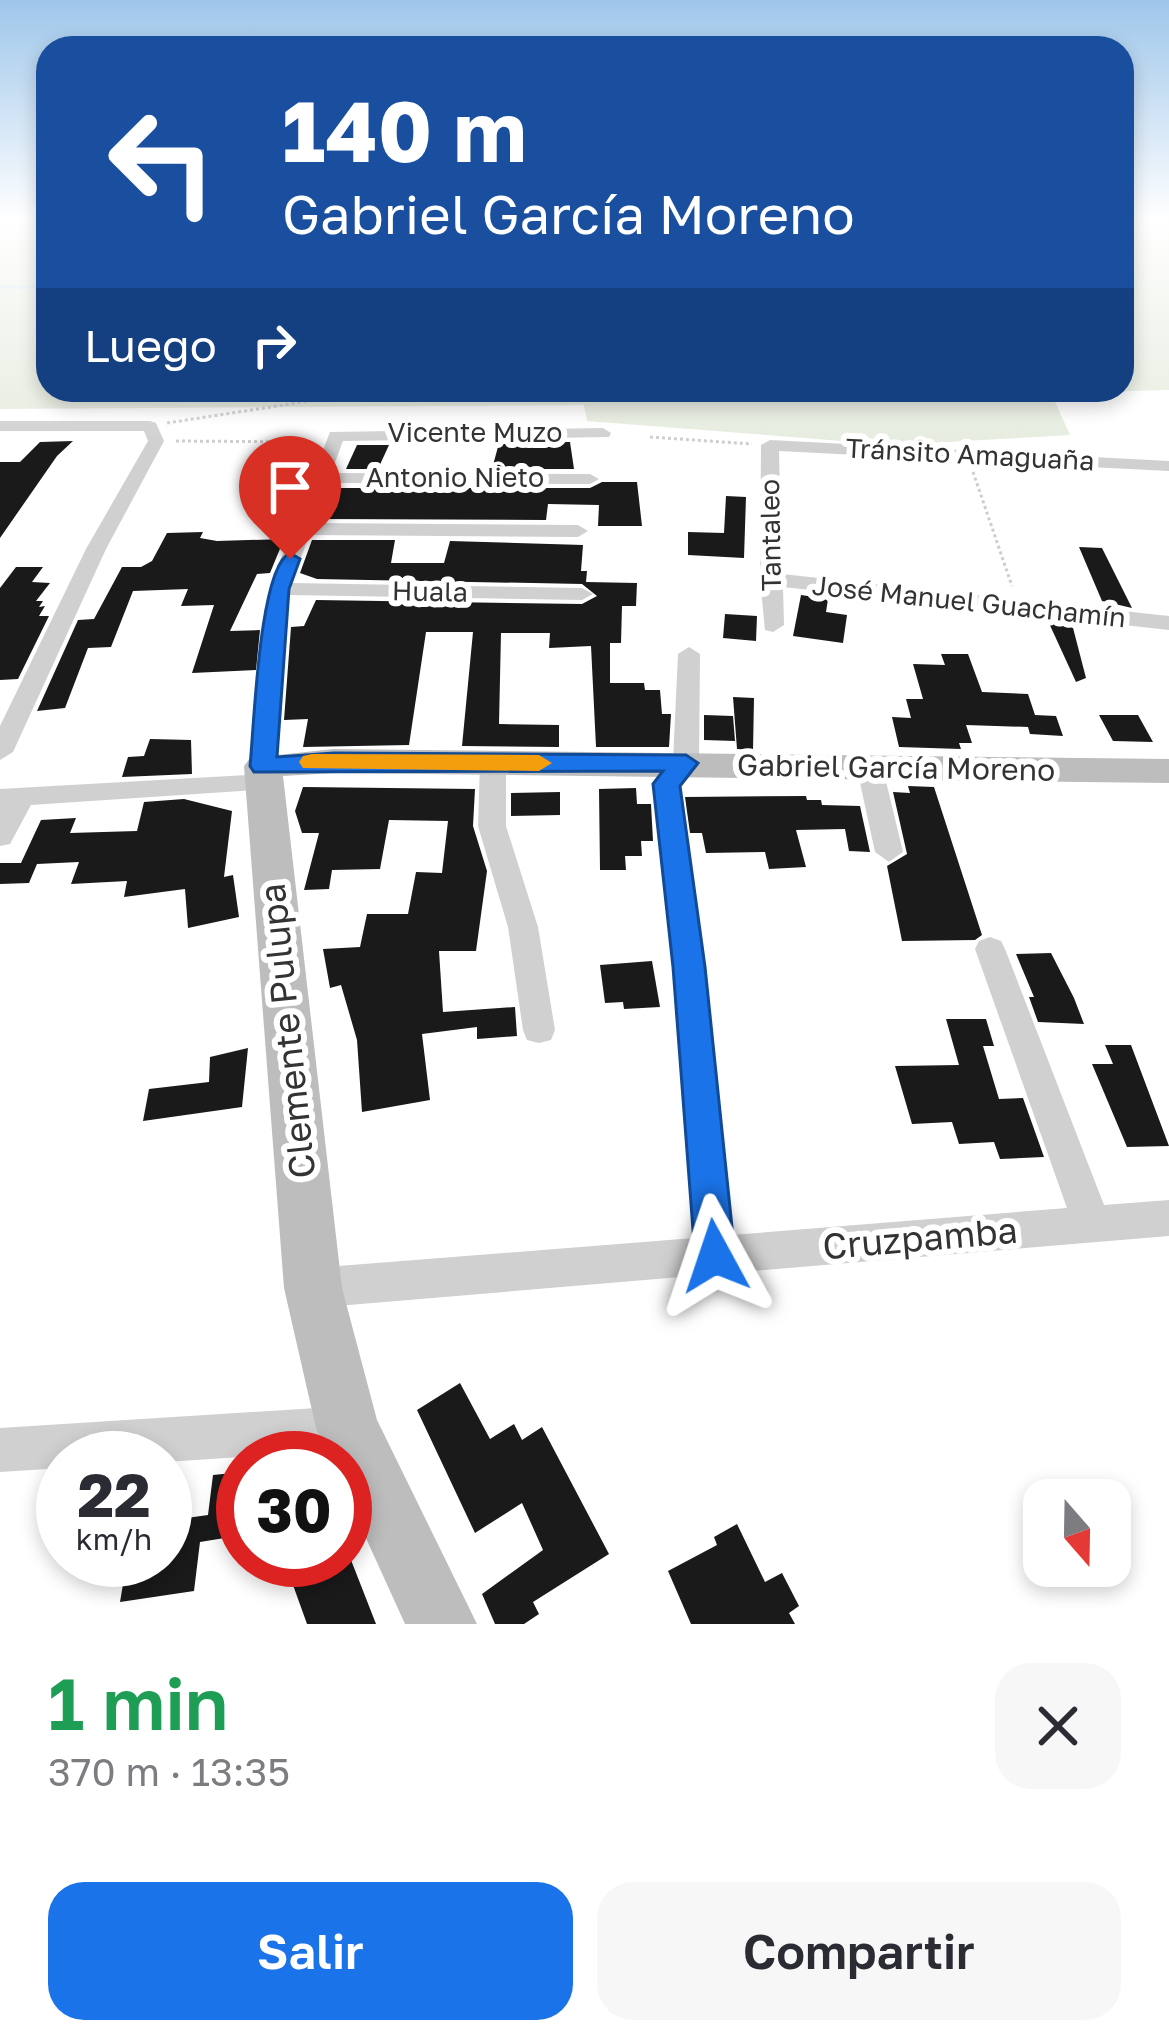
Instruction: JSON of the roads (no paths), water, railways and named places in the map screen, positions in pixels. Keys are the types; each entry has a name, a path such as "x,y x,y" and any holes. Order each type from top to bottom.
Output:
{"street":[{"path":"0,426 153,434 0,752"},
{"name":"Vicente Muzo","path":"340,438 603,433"},
{"name":"Clemente Pulupa","path":"340,438 279,589 263,775 313,1288 348,1428 442,1624"},
{"name":"Tránsito Amaguaña","path":"770,445 1169,466"},
{"name":"Tantaleo","path":"770,445 772,625"},
{"name":"Antonio Nieto","path":"320,478 590,478"},
{"path":"301,529 578,531"},
{"name":"José Manuel Guachamín","path":"770,579 1169,623"},
{"name":"Huala","path":"279,589 582,594"},
{"path":"689,654 686,763 666,784 689,967 715,1256"},
{"name":"Gabriel García Moreno","path":"263,775 334,761 1169,772"},
{"path":"493,763 492,826 523,928 539,1030"},
{"path":"870,770 889,852"},
{"path":"0,837 10,798 263,775"},
{"path":"990,950 1092,1224"},
{"name":"Cruzpamba","path":"313,1288 1169,1218"},
{"path":"0,1450 348,1428"}]}
